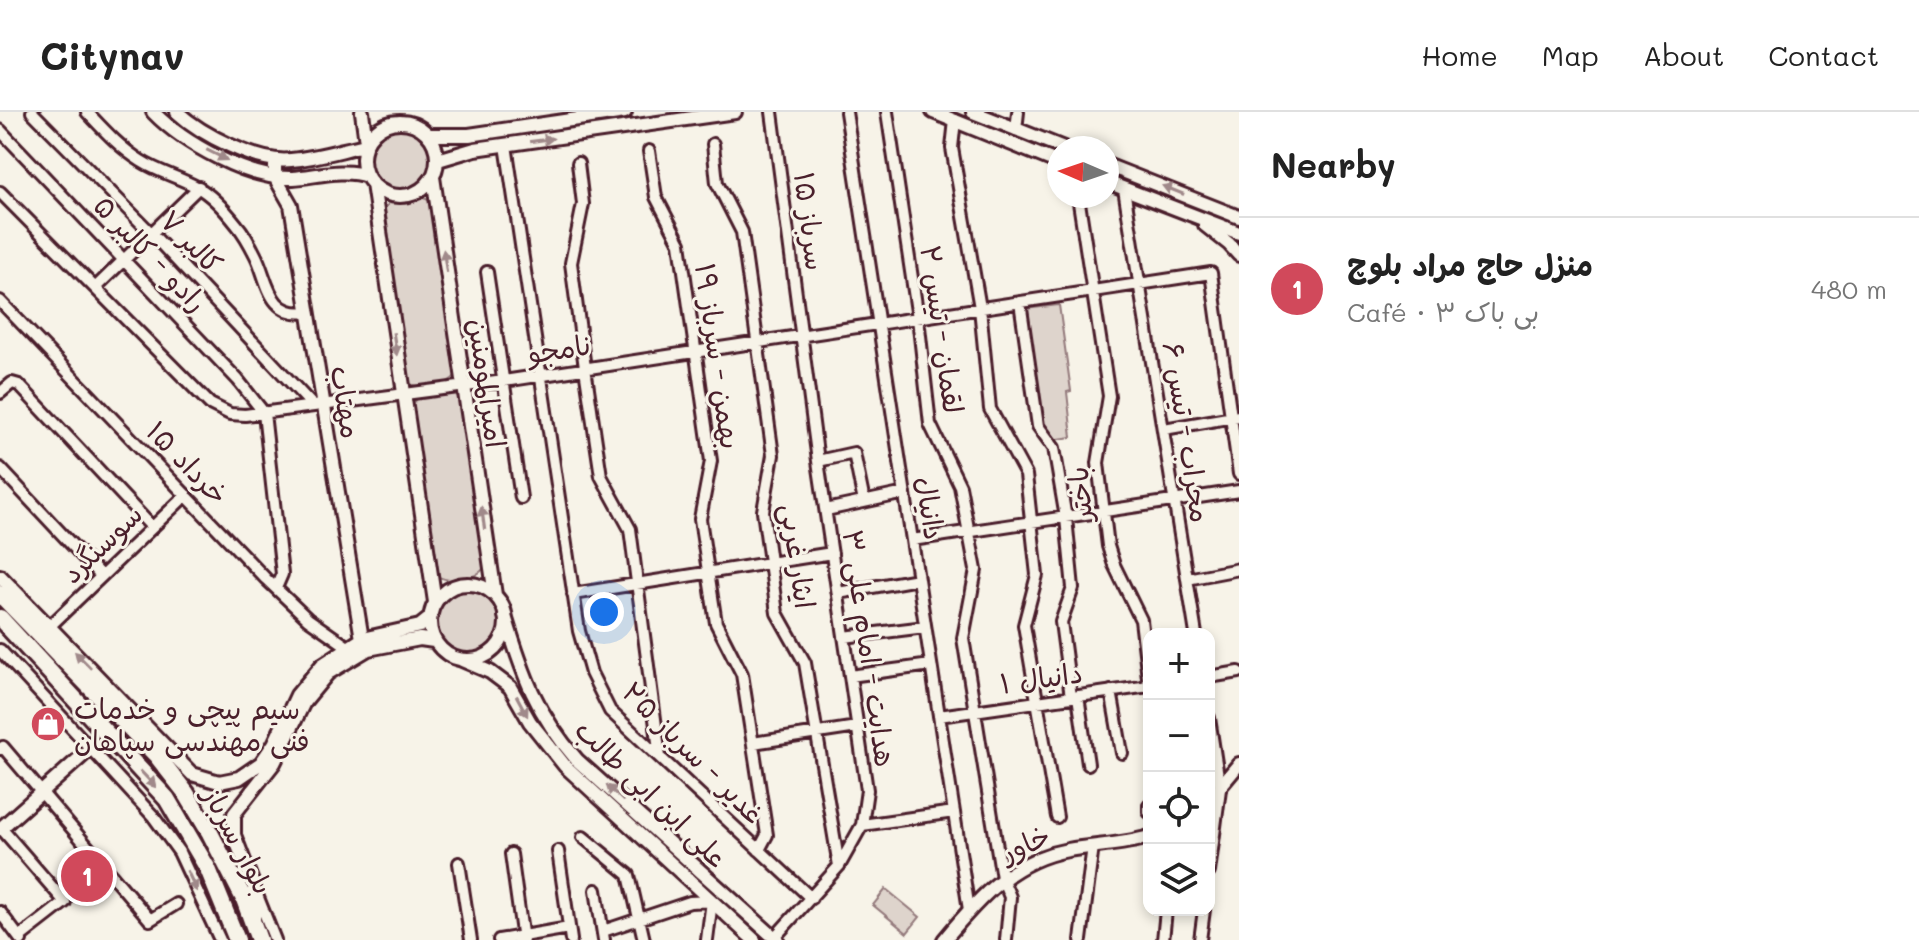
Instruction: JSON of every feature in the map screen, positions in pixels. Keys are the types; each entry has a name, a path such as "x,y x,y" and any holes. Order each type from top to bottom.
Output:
{"highway":[{"name":"بلوار سرباز","path":"6,592 157,756 176,781 210,833 244,899 257,934"},
{"name":"بلوار سرباز","path":"0,618 167,799 208,869 237,940"}],"street":[{"name":"کالبر ۷","path":"32,112 318,405"},
{"path":"87,112 119,145 144,163 199,187 238,226 257,257 266,289 276,301 289,312 308,312"},
{"path":"153,112 170,129 246,170 275,177 353,171 370,180 382,192 406,196 417,193 433,177 438,160 435,142 418,112"},
{"path":"177,112 188,122 251,154 290,161 366,144 373,133 393,121 404,121 428,132 469,135 580,115 625,112"},
{"path":"362,112 366,144 363,161 370,180 435,602"},
{"path":"438,160 475,149 735,112"},
{"name":"سرباز ۱۵","path":"772,112 801,336"},
{"name":"دانیال","path":"846,112 969,910"},
{"name":"لقمان - تیس ۲","path":"887,112 918,318 930,424 960,486 976,570 963,638 1002,878 1010,897 1006,940"},
{"path":"933,112 1047,158"},
{"path":"973,112 1047,142"},
{"path":"1010,143 1016,130 1018,112"},
{"path":"580,115 583,135"},
{"path":"955,120 952,148 980,308 990,409 1026,475 1037,575 1024,625 1057,817"},
{"name":"رادو - کالبر ۵","path":"0,130 126,259 238,380 264,413"},
{"name":"ایثار غربی","path":"713,144 717,183 742,232 773,455 763,511 777,613 805,663 839,866"},
{"name":"غدیر - سرباز ۲۵","path":"506,145 573,594 591,673 610,711 811,898"},
{"name":"بهمن - سرباز ۱۹","path":"649,151 656,197 680,243 711,461 700,519 716,623 742,674 767,835 759,850"},
{"path":"275,160 275,177"},
{"path":"578,163 583,204 571,263 585,368 601,476 630,529 660,757"},
{"path":"1119,170 1239,217"},
{"name":"مهتاب","path":"275,177 291,205 308,312 318,405 362,639"},
{"name":"امیرالمومنین","path":"433,177 495,595"},
{"path":"95,288 199,187"},
{"path":"1119,187 1239,233"},
{"name":"محراب - تیس ۶","path":"1124,189 1195,628"},
{"name":"نامجو","path":"0,192 210,404 230,414 264,413 464,387 1211,273 1235,416"},
{"name":"باختر","path":"1080,208 1109,396 1098,463 1105,513 1114,565 1141,620 1143,636"},
{"path":"1189,214 1239,251"},
{"path":"487,272 521,498"},
{"name":"۱۵ خرداد","path":"0,301 276,588 308,619 350,652"},
{"path":"1020,302 1038,426 1054,448 1066,518 1073,588 1061,622 1088,764"},
{"name":"هدایت - امام علی ۳","path":"776,939 839,866 862,825 867,790 801,336"},
{"path":"0,393 12,383 19,385 151,526"},
{"path":"264,413 282,574 276,588"},
{"path":"1164,429 1235,416 1239,474"},
{"path":"818,461 854,453 864,502"},
{"path":"0,468 101,576"},
{"path":"912,540 1239,491"},
{"path":"826,510 905,493"},
{"name":"سوسنگرد","path":"50,626 186,495"},
{"path":"573,594 832,553"},
{"path":"1187,579 1239,569"},
{"path":"0,576 6,592 50,626 192,774 219,782 239,778 261,763 304,684 322,665 350,652 410,640 434,641"},
{"path":"838,593 918,579"},
{"path":"462,584 480,586 495,595 505,616 502,639 495,649 485,656 462,660 451,657 434,641 430,618 435,602 443,593 462,584"},
{"name":"علی ابن ابی طالب","path":"505,616 523,673 540,712 556,736 716,896 754,940"},
{"path":"275,940 234,835 234,814 274,763 311,692 362,639 420,626 430,618"},
{"path":"844,637 925,627"},
{"path":"0,650 153,816 179,852 220,940"},
{"name":"علی ابن ابی طالب","path":"462,660 490,672 510,687 530,722 565,766 716,896 776,939"},
{"path":"850,676 931,665"},
{"path":"1215,676 1239,672"},
{"name":"دانیال ۱","path":"939,716 1143,687"},
{"path":"1111,691 1122,753"},
{"path":"753,743 857,727"},
{"path":"0,749 3,747 42,791 150,920 176,904"},
{"path":"0,912 20,938 65,902 0,828 90,749"},
{"path":"1213,844 1220,789 1215,757"},
{"path":"1215,794 1239,764"},
{"path":"862,825 954,812"},
{"path":"583,837 629,875 644,940"},
{"name":"خاور","path":"944,940 1002,878 1043,856 1143,838"},
{"path":"1081,940 1093,846"},
{"path":"499,940 570,934 558,851"},
{"path":"511,854 523,938"},
{"path":"459,863 471,940"},
{"path":"254,887 257,934"},
{"path":"596,890 603,936 641,918 716,896 707,940"},
{"path":"1163,940 1165,916"},
{"path":"1200,940 1203,916"}],"shaded area":[{"path":"407,125 425,134 432,145 432,171 425,182 414,189 395,191 377,182 370,171 368,152 377,134 388,127"},
{"path":"421,197 431,201 456,375 447,382 427,386 409,383 406,374 385,208 389,203"},
{"path":"1059,305 1071,391 1067,392 1072,437 1045,441 1024,309"},
{"path":"456,394 461,402 484,568 468,578 455,580 437,576 434,571 413,404 417,399"},
{"path":"467,591 479,593 490,600 497,611 497,635 490,646 479,653 467,655 455,653 444,646 437,635 435,623 437,611 444,600 455,593"},
{"path":"886,889 920,917 907,933 873,905"}],"place":[{"name":"سیم پیچی و خدمات فنی مهندسی سپاهان","path":"48,724"},
{"name":"منزل حاج مراد بلوچ","path":"87,876"}]}
